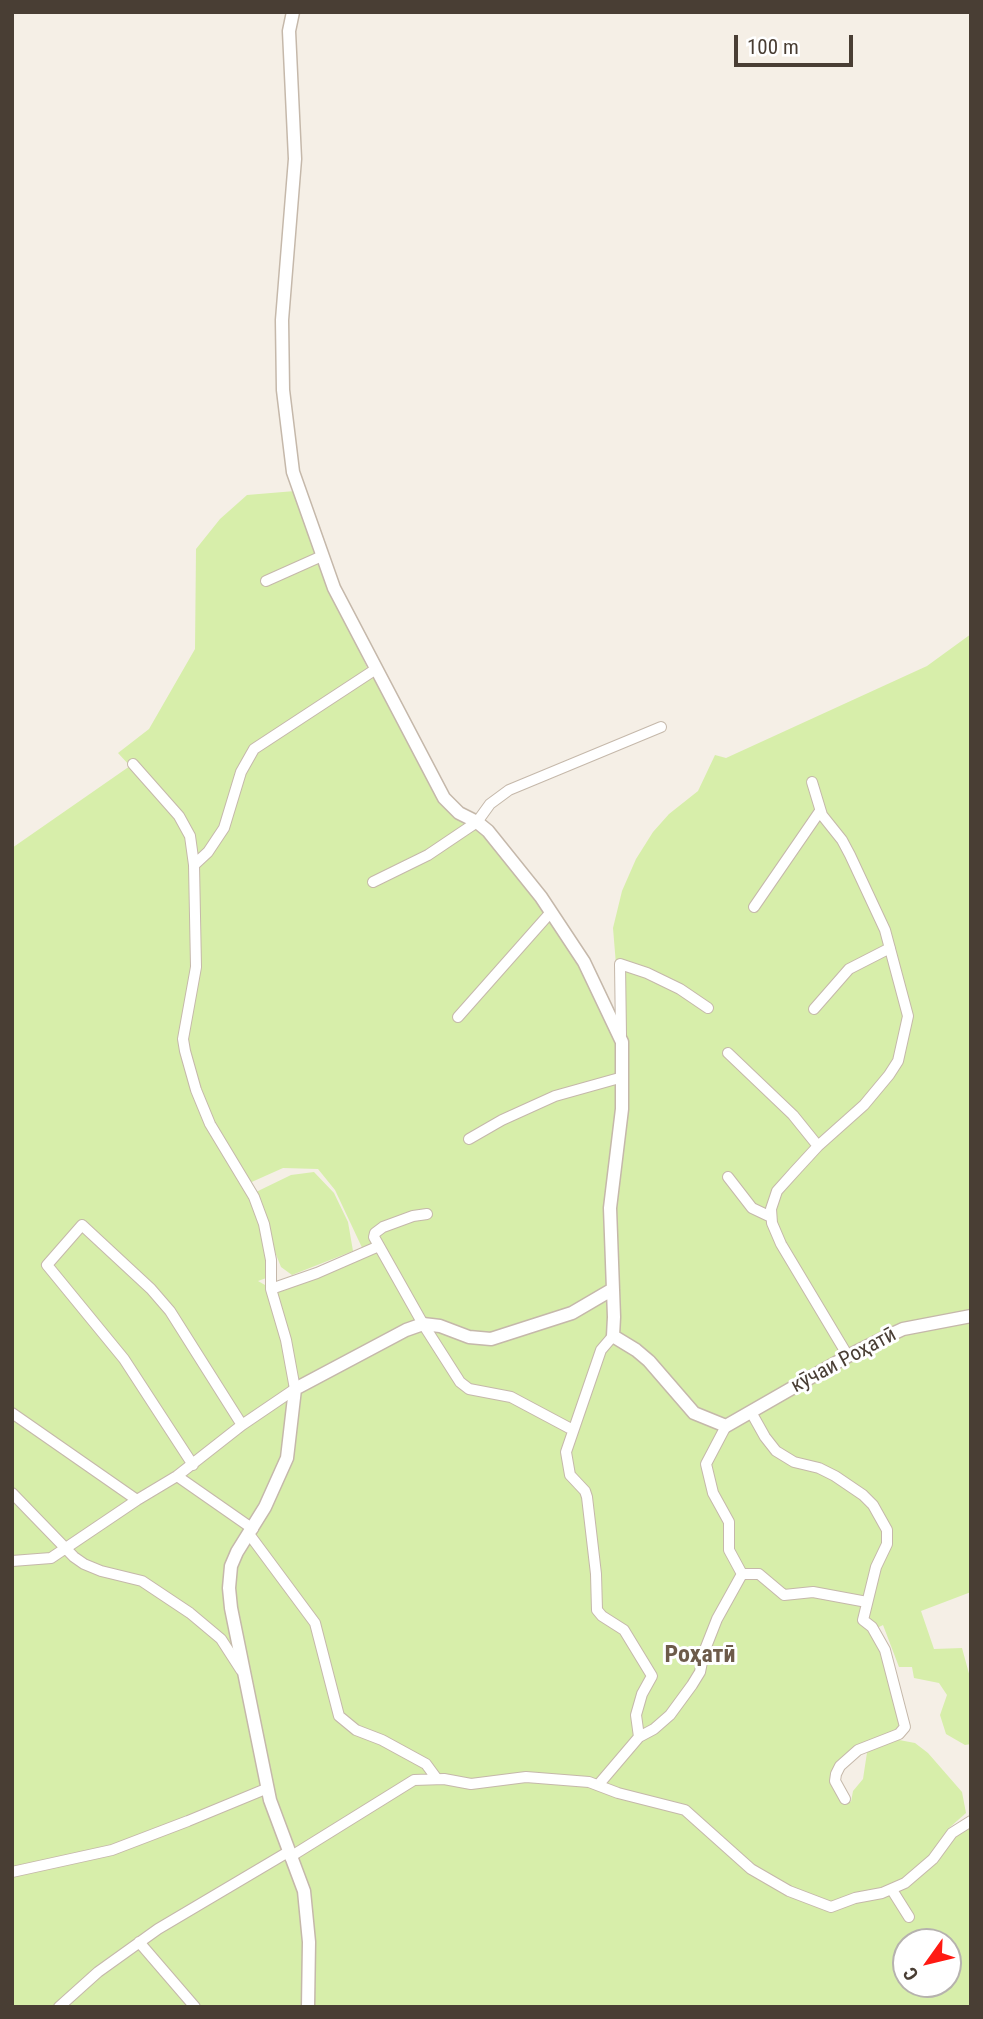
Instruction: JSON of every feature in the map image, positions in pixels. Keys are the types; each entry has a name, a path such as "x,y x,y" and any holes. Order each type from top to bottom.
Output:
{"street":[{"path":"293,12 289,31 295,159 282,320 283,390 293,472 334,588 444,798 493,836 551,912 584,962 622,1042"},
{"path":"266,581 322,556"},
{"path":"194,865 208,852 224,828 241,772 254,749 376,669"},
{"path":"373,882 428,855 477,822 490,804 509,790 661,727"},
{"path":"133,764 183,822 192,847 196,967 183,1039 185,1051 196,1090 210,1124 258,1206 268,1239 271,1289 286,1340 295,1389 287,1458 251,1532 237,1552 231,1566 229,1588 230,1608 268,1788 306,1904 309,1942 308,2007"},
{"path":"812,782 820,811 850,855 885,930 908,1016 898,1061 864,1105 818,1146 777,1191 773,1199 771,1217 781,1244 848,1356"},
{"path":"754,907 820,811"},
{"path":"458,1017 551,912"},
{"path":"814,1009 849,969 890,948"},
{"path":"639,1737 636,1715 642,1694 652,1676 624,1630 602,1616 596,1607 596,1574 587,1497 570,1475 567,1445 601,1350 613,1336 610,1208 622,1109 620,964 680,989 708,1008"},
{"path":"728,1053 793,1115 818,1146"},
{"path":"469,1139 502,1120 555,1096 623,1077"},
{"path":"727,1177 752,1208 771,1217"},
{"path":"427,1214 383,1227 374,1235 423,1324 464,1386 511,1396 573,1430"},
{"path":"193,1465 124,1359 47,1265 82,1225 170,1311 242,1425"},
{"path":"271,1289 317,1273 379,1246"},
{"path":"12,1561 51,1558 193,1465 242,1425 295,1389 406,1330 423,1324 440,1326 469,1337 491,1339 572,1313 613,1289"},
{"name":"кӯчаи Роҳатӣ","path":"726,1426 848,1356 903,1329 971,1316"},
{"path":"613,1336 649,1361 694,1413 726,1426 706,1464 713,1493 729,1522 729,1550 743,1574"},
{"path":"751,1412 776,1451 794,1462 819,1468 835,1476 863,1495 873,1505 887,1530 887,1544 876,1567 863,1620 872,1627 885,1650 905,1727 899,1734 858,1751 840,1766 835,1781 845,1799"},
{"path":"12,1413 137,1500"},
{"path":"177,1476 251,1532 315,1623 339,1716 356,1730 426,1764 437,1779"},
{"path":"12,1493 84,1564 142,1581 190,1613 221,1639 247,1680"},
{"path":"743,1574 759,1574 784,1595 813,1592 867,1602"},
{"path":"599,1784 639,1737 662,1724 696,1678 717,1619 743,1574"},
{"path":"62,2006 139,1942 201,1902 411,1782 437,1779 471,1784 526,1777 599,1784 618,1793 685,1810 751,1869 789,1891 831,1907 855,1898 892,1890 905,1883 927,1865 950,1835 971,1821"},
{"path":"12,1872 112,1850 268,1788"},
{"path":"892,1890 909,1917"},
{"path":"139,1942 195,2007"}],"green space":[{"path":"295,491 331,589 369,672 390,703 435,791 491,835 538,892 622,1038 613,928 622,891 636,859 653,832 669,814 698,791 715,755 726,758 927,666 971,634 971,1592 921,1611 934,1649 962,1648 971,1681 971,1744 965,1745 946,1734 940,1715 947,1695 939,1683 914,1678 912,1667 899,1667 883,1625 873,1630 906,1719 894,1739 915,1743 928,1753 962,1792 966,1813 949,1828 948,1837 971,1822 971,2007 12,2007 12,848 130,766 118,753 149,729 195,649 196,549 220,519 247,495","holes":["283,1168 318,1169 335,1190 365,1254 272,1289 258,1281 269,1277 271,1257 245,1185","868,1746 863,1779 853,1791 851,1802 838,1790 839,1770"]},
{"path":"314,1172 334,1193 348,1222 353,1251 292,1275 281,1267 265,1227 256,1192 291,1175"}],"district":[{"name":"Роҳатӣ","path":"700,1656"}]}
